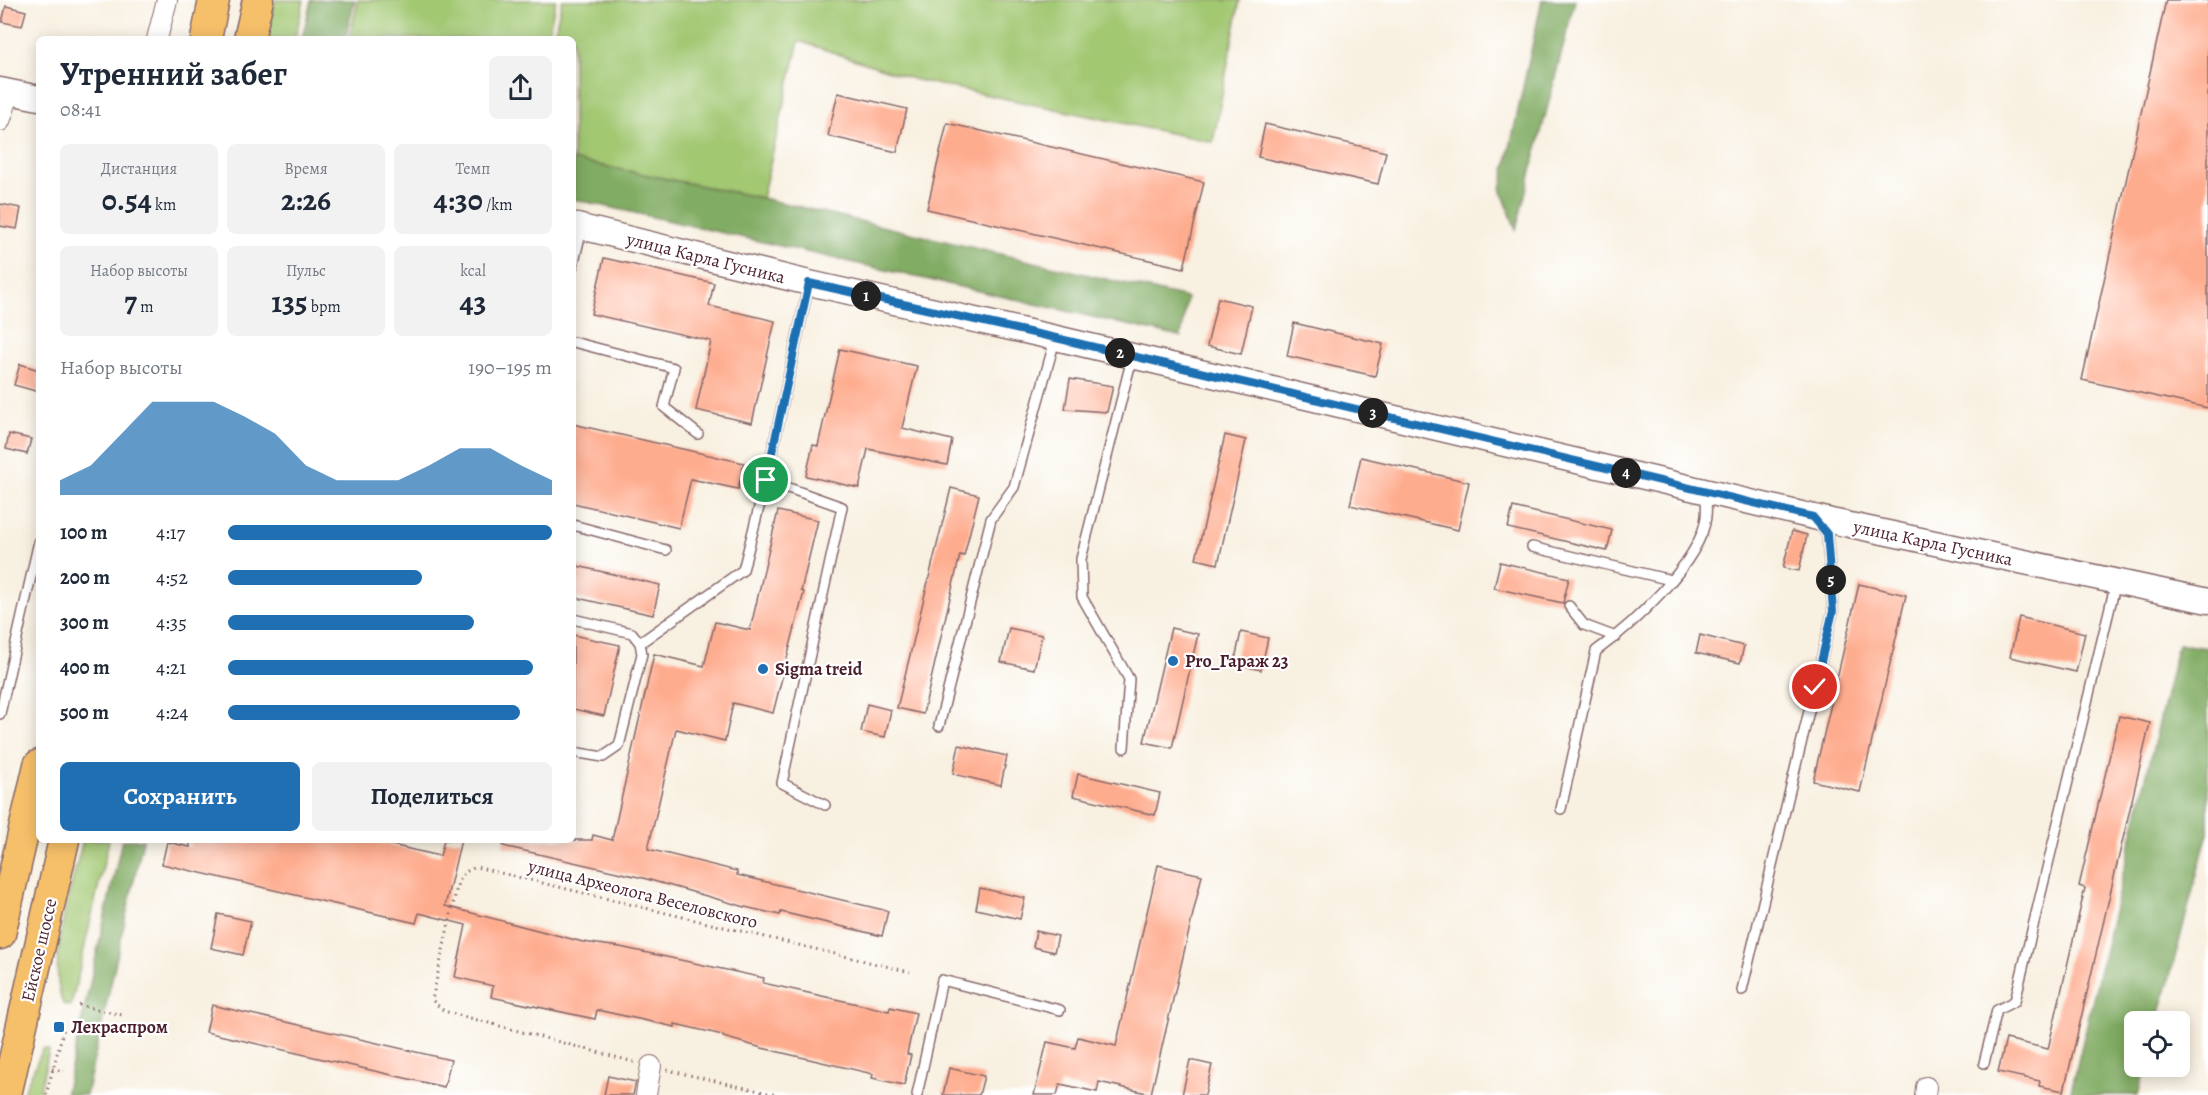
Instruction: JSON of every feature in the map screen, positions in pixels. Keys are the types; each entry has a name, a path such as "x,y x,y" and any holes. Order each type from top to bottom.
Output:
{"main road":[{"path":"250,36 258,0"},
{"path":"0,934 36,778"},
{"name":"Ейское шоссе","path":"6,1095 63,843"}],"street":[{"path":"158,36 167,0"},
{"path":"198,36 202,21 211,17"},
{"path":"0,121 5,91 36,97"},
{"name":"улица Карла Гусника","path":"577,227 1813,517 2208,601"},
{"path":"646,1095 651,1066"}],"lane":[{"path":"640,644 743,570 766,480 809,283"},
{"path":"939,726 991,519 1014,486 1056,338"},
{"path":"576,343 674,368 664,407 698,434"},
{"path":"1124,748 1129,679 1083,597 1080,582 1081,559 1132,356"},
{"path":"766,480 842,507 782,783 825,806"},
{"path":"1561,809 1596,651 1616,637 1652,602 1693,551 1706,519 1706,491"},
{"path":"1742,990 1833,611 1827,534 1813,517"},
{"path":"576,526 666,550"},
{"path":"1532,547 1671,580"},
{"path":"0,714 36,554"},
{"path":"1984,1064 1997,1010 2015,1001 2116,582"},
{"path":"1569,606 1584,625 1616,637"},
{"path":"576,620 632,633 640,644 642,654 619,746 603,757 576,752"},
{"path":"917,1095 942,980 1060,1010"}],"path":[{"name":"улица Археолога Веселовского","path":"777,1095 651,1066 444,1011 432,1000 458,882 465,872 476,867 910,972"},
{"path":"79,1005 122,1015"},
{"path":"46,1095 64,1028 59,1027"},
{"path":"52,1069 64,1071"}],"green space":[{"path":"275,0 304,0 296,36 267,36"},
{"path":"311,0 355,0 346,36 303,36"},
{"path":"358,0 556,0 548,36 350,36"},
{"path":"562,0 1240,0 1213,142 916,80 799,41 762,198 576,161 576,36 554,36"},
{"path":"1542,0 1575,0 1516,230 1501,189"},
{"path":"576,161 762,198 1187,298 1181,337 576,200"},
{"path":"2178,644 2208,648 2208,833 2161,1011 2124,1011 2124,1077 2143,1077 2138,1095 2070,1095"},
{"path":"82,843 108,843 71,1006 63,1004 57,966 67,900"},
{"path":"121,843 142,843 86,1095 65,1095"},
{"path":"43,1049 49,1050 39,1095 22,1095"}],"building":[{"path":"2166,0 2208,0 2208,408 2082,380"},
{"path":"6,6 26,11 22,26 2,22"},
{"path":"838,93 907,109 897,152 828,136"},
{"path":"947,123 1204,182 1184,268 927,209"},
{"path":"1265,124 1386,152 1378,184 1258,157"},
{"path":"0,204 21,208 17,229 0,226"},
{"path":"604,258 714,283 709,306 775,321 752,423 696,410 711,341 591,314"},
{"path":"1218,298 1252,306 1241,354 1207,346"},
{"path":"1294,323 1383,344 1375,376 1287,356"},
{"path":"840,349 917,366 902,428 952,440 947,465 868,449 859,488 806,476 813,445 818,446"},
{"path":"20,364 36,369 36,391 14,385"},
{"path":"1070,379 1113,386 1107,412 1065,409"},
{"path":"576,425 744,463 738,489 691,479 679,528 576,504"},
{"path":"9,434 31,439 27,454 6,449"},
{"path":"1225,435 1246,440 1218,564 1196,559"},
{"path":"1361,457 1469,482 1458,530 1350,505"},
{"path":"951,488 979,495 964,556 960,555 923,714 897,708"},
{"path":"1513,507 1612,530 1607,551 1508,528"},
{"path":"778,511 818,520 801,591 804,592 773,713 733,703 725,741 676,729 648,849 737,871 737,875 888,911 882,936 781,912 780,915 745,907 643,878 503,846 504,843 576,843 576,840 592,840 593,835 612,840 654,654 704,666 715,622 750,630"},
{"path":"1792,531 1807,535 1799,571 1783,568"},
{"path":"1500,562 1569,578 1563,603 1494,588"},
{"path":"576,566 660,585 653,615 576,598"},
{"path":"1859,584 1906,595 1860,792 1813,781"},
{"path":"2019,617 2085,633 2076,672 2010,657"},
{"path":"1009,628 1042,635 1034,669 1001,662"},
{"path":"1171,628 1198,634 1172,748 1144,742"},
{"path":"1241,632 1268,638 1261,670 1234,664"},
{"path":"1700,635 1744,646 1740,663 1696,653"},
{"path":"576,636 620,645 604,716 576,710"},
{"path":"867,704 891,710 885,737 861,732"},
{"path":"2119,716 2150,723 2064,1091 2039,1086 2040,1081 1998,1072 2006,1039 2048,1049 2085,888 2079,886"},
{"path":"959,745 1007,756 1001,785 953,774"},
{"path":"1078,774 1160,793 1155,815 1073,796"},
{"path":"167,843 190,847 190,843 383,843 440,856 443,843 460,843 445,906 583,942 620,947 764,978 763,983 889,1011 890,1007 916,1013 907,1054 911,1055 904,1085 872,1078 873,1074 762,1048 723,1037 723,1035 675,1024 675,1027 597,1010 595,1019 491,997 493,986 455,977 466,925 419,913 416,923 162,864"},
{"path":"1158,865 1202,875 1151,1094 1099,1082 1097,1092 1060,1084 1057,1095 1034,1095 1047,1042 1075,1048 1078,1037 1116,1046"},
{"path":"980,888 1025,898 1020,919 976,909"},
{"path":"218,914 251,921 243,955 211,948"},
{"path":"1036,931 1058,936 1054,952 1033,947"},
{"path":"212,1005 451,1060 444,1087 206,1032"},
{"path":"1190,1060 1212,1065 1205,1095 1182,1095"},
{"path":"949,1068 984,1076 979,1095 943,1095"},
{"path":"608,1076 636,1082 633,1095 604,1095"}],"place":[{"name":"Pro_Гараж 23","path":"1173,661"},
{"name":"Sigma treid","path":"763,669"},
{"name":"Лекраспром","path":"59,1027"}],"route":[{"path":"766,480 809,283 1056,338 1813,517 1827,534 1833,611 1815,687"}]}
